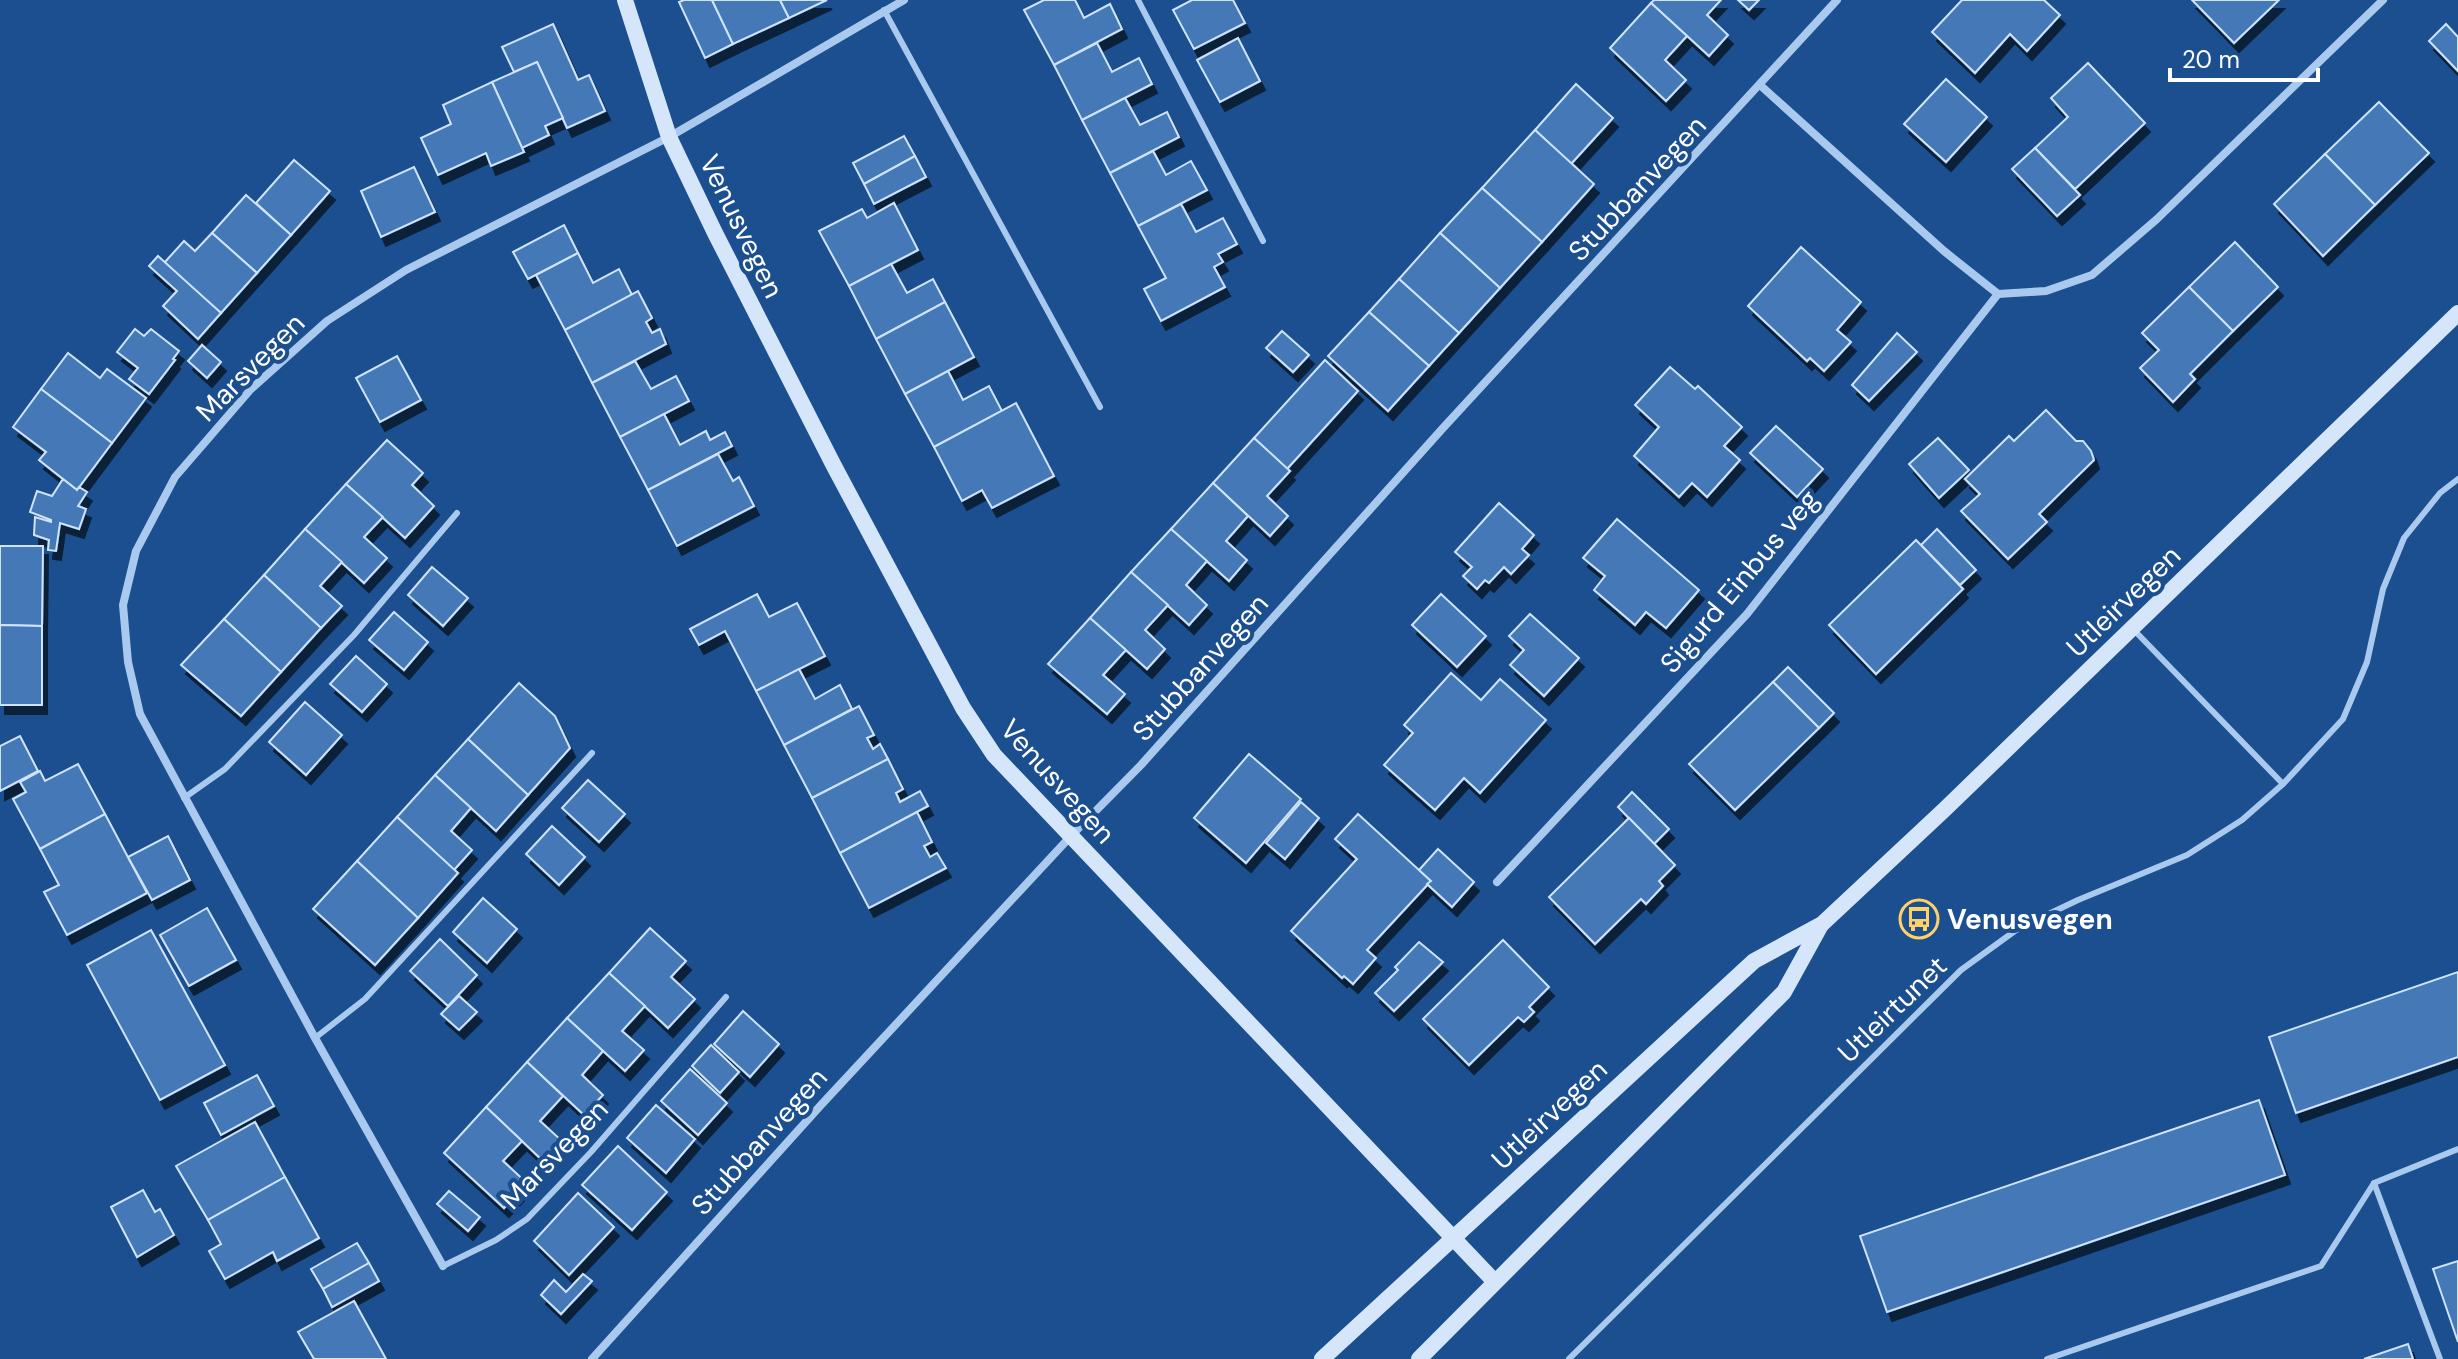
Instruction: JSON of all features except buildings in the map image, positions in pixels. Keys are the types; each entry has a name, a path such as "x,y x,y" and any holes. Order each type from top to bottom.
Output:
{"main road":[{"name":"Venusvegen","path":"625,0 669,137 834,466 963,708 994,755 1494,1281"},
{"name":"Utleirvegen","path":"1322,1359 1754,961 1822,924 2458,313"},
{"name":"Utleirvegen","path":"1419,1359 1784,992 1822,924"}],"street":[{"name":"Venusvegen","path":"669,137 904,0"},
{"name":"Stubbanvegen","path":"592,1359 821,1105 1141,765 1433,439 1837,0"},
{"path":"1760,85 1944,251 1998,294 2046,291 2092,275 2157,219 2383,0"},
{"name":"Marsvegen","path":"443,1266 315,1038 140,714 128,662 123,605 136,551 175,477 251,389 327,321 406,270 669,137"},
{"name":"Sigurd Einbus veg","path":"1497,882 1747,614 1998,294"}],"lane":[{"path":"1138,0 1263,241"},
{"path":"884,10 1100,407"},
{"name":"Utleirtunet","path":"1569,1359 1961,970 2019,928 2187,855 2242,820 2283,784 2343,719 2367,662 2383,589 2404,538 2440,493 2458,479"},
{"path":"184,798 225,769 354,635 457,513"},
{"path":"2132,628 2283,784"},
{"path":"315,1038 365,999 592,753"},
{"name":"Marsvegen","path":"443,1266 496,1240 527,1219 591,1152 726,997"},
{"path":"2047,1359 2321,1266 2374,1183 2458,1149"},
{"path":"2374,1183 2440,1359"}],"place":[{"name":"Venusvegen","path":"1919,919"}]}
